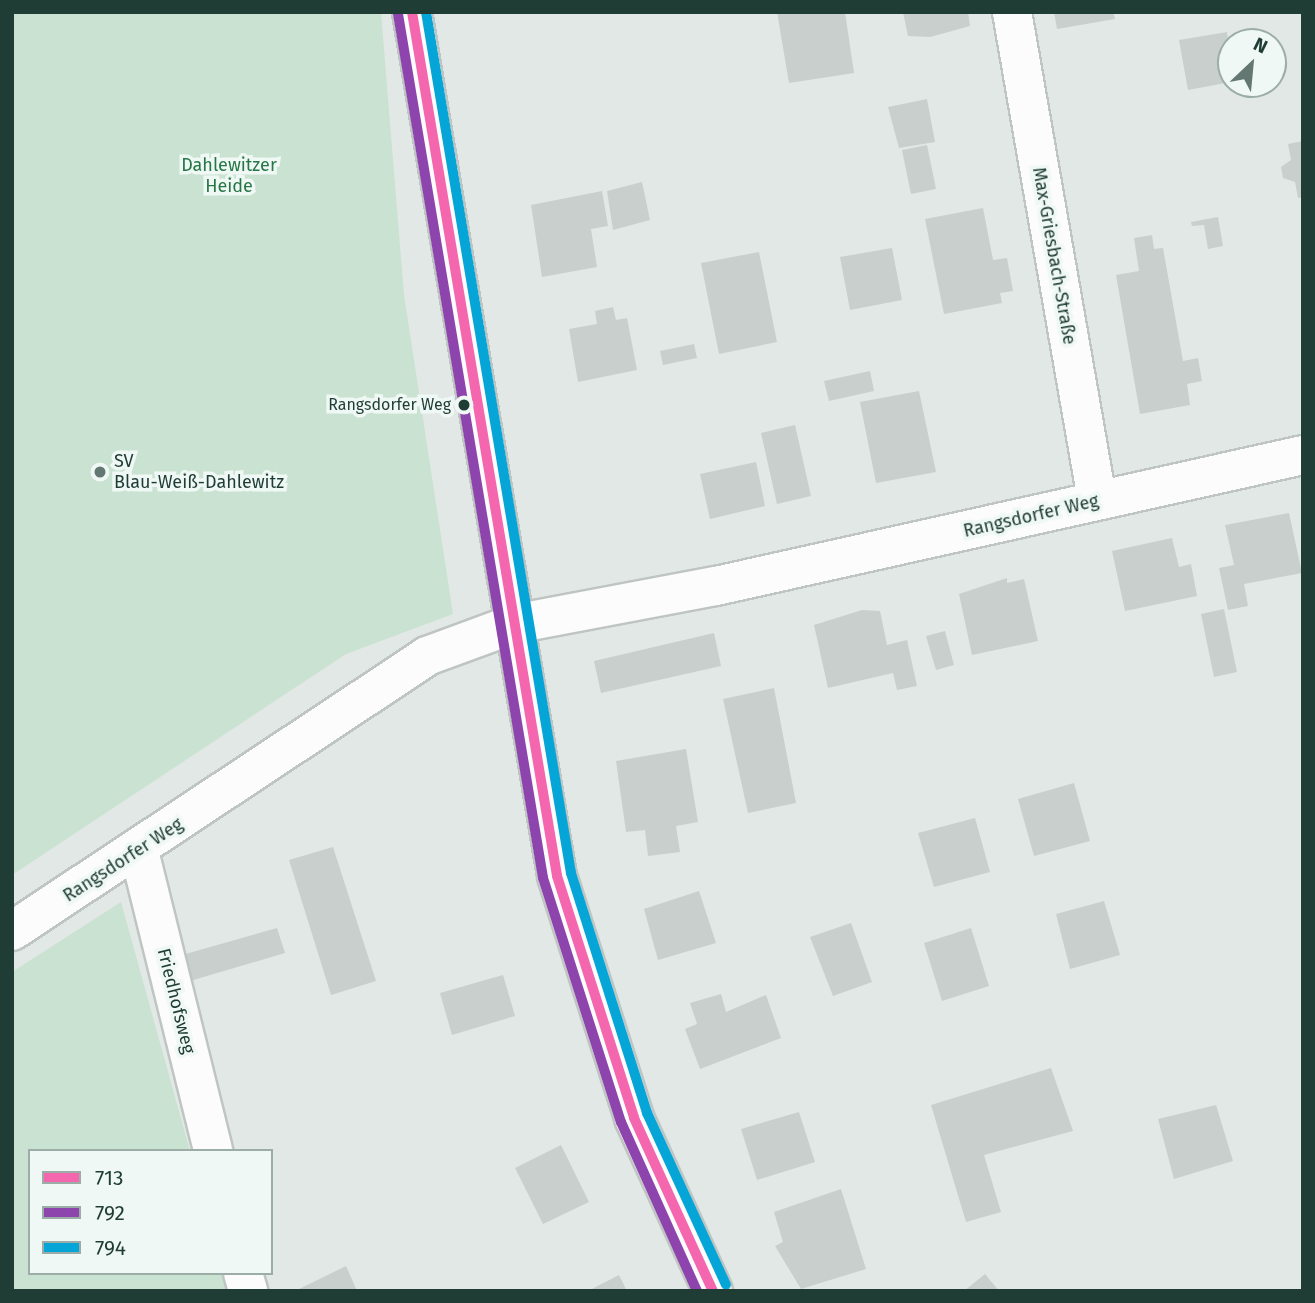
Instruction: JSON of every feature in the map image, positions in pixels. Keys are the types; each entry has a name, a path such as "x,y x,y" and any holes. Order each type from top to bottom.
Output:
{"street":[{"path":"412,12 557,876 634,1118 713,1291"},
{"name":"Max-Griesbach-Straße","path":"1012,12 1097,501"},
{"name":"Rangsdorfer Weg","path":"12,931 139,851 427,656 514,624 716,586 1303,455"},
{"name":"Friedhofsweg","path":"139,851 213,1149"}],"green space":[{"name":"Dahlewitzer Heide","path":"12,12 381,12 404,295 453,614 346,654 12,875"},
{"path":"121,902 189,1149 28,1149 28,1275 224,1275 228,1291 12,1291 12,972"}],"building":[{"path":"777,12 845,12 854,73 789,83"},
{"path":"903,12 968,12 970,26 930,37 908,36"},
{"path":"1054,12 1113,12 1115,19 1057,29"},
{"path":"1217,34 1217,85 1188,90 1179,40"},
{"path":"927,99 935,142 899,148 888,107"},
{"path":"1303,141 1303,197 1298,198 1295,182 1283,178 1281,167 1291,160 1288,144"},
{"path":"927,145 936,189 911,194 902,150"},
{"path":"642,182 650,220 613,230 607,191"},
{"path":"602,191 608,226 591,229 597,267 542,277 531,205"},
{"path":"983,208 993,260 1007,258 1013,291 1000,293 1002,303 944,314 925,219"},
{"path":"1218,217 1223,246 1208,249 1204,225 1192,226 1191,222"},
{"path":"1152,235 1154,249 1163,248 1183,361 1198,358 1202,381 1187,384 1190,405 1140,414 1116,275 1139,271 1134,238"},
{"path":"892,248 902,300 850,310 840,257"},
{"path":"759,252 777,342 719,354 701,263"},
{"path":"613,307 616,320 627,318 637,370 578,382 569,329 597,324 595,311"},
{"path":"694,344 697,358 663,365 660,351"},
{"path":"870,371 874,391 829,401 824,381"},
{"path":"919,391 936,472 876,483 860,402"},
{"path":"795,425 811,496 777,504 761,433"},
{"path":"756,462 765,506 710,519 700,474"},
{"path":"1289,513 1302,573 1244,584 1248,606 1228,610 1219,568 1234,565 1225,525"},
{"path":"1172,538 1179,567 1191,564 1197,596 1125,611 1112,551"},
{"path":"1007,578 1007,583 1024,579 1038,641 972,655 959,594"},
{"path":"1224,609 1237,672 1214,677 1201,614"},
{"path":"862,610 880,611 887,645 907,640 917,686 897,690 893,673 828,688 814,625"},
{"path":"945,631 954,665 936,670 926,636"},
{"path":"714,633 721,666 601,693 594,661"},
{"path":"774,688 796,803 748,813 723,699"},
{"path":"686,749 698,822 676,826 680,852 648,856 645,830 626,832 616,761"},
{"path":"1074,783 1090,841 1034,856 1018,799"},
{"path":"975,818 990,872 934,887 918,833"},
{"path":"333,847 376,981 331,995 289,860"},
{"path":"699,891 716,943 658,960 644,909"},
{"path":"1104,901 1120,955 1070,969 1056,914"},
{"path":"851,923 872,982 833,996 810,937"},
{"path":"277,928 285,953 190,981 182,955"},
{"path":"971,928 989,986 942,1001 924,943"},
{"path":"503,975 515,1016 452,1035 440,993"},
{"path":"721,994 726,1012 766,995 781,1038 700,1069 685,1029 697,1024 690,1003"},
{"path":"1051,1068 1073,1131 984,1155 1001,1212 966,1222 931,1105"},
{"path":"1216,1105 1233,1161 1174,1179 1158,1119"},
{"path":"799,1112 815,1162 757,1180 741,1129"},
{"path":"561,1145 589,1202 543,1224 515,1168"},
{"path":"841,1189 866,1269 801,1289 775,1246 783,1242 774,1212"},
{"path":"346,1266 357,1291 295,1291"},
{"path":"985,1274 999,1291 964,1291"},
{"path":"619,1275 627,1291 588,1291"}],"transit line":[{"name":"713","path":"412,12 557,876 634,1118 713,1291"},
{"name":"794","path":"426,12 571,873 647,1113 726,1285"},
{"name":"792","path":"398,14 543,878 621,1122 697,1291"}],"place":[{"name":"Rangsdorfer Weg","path":"464,405"},
{"name":"SV Blau-Weiß-Dahlewitz","path":"100,472"}]}
